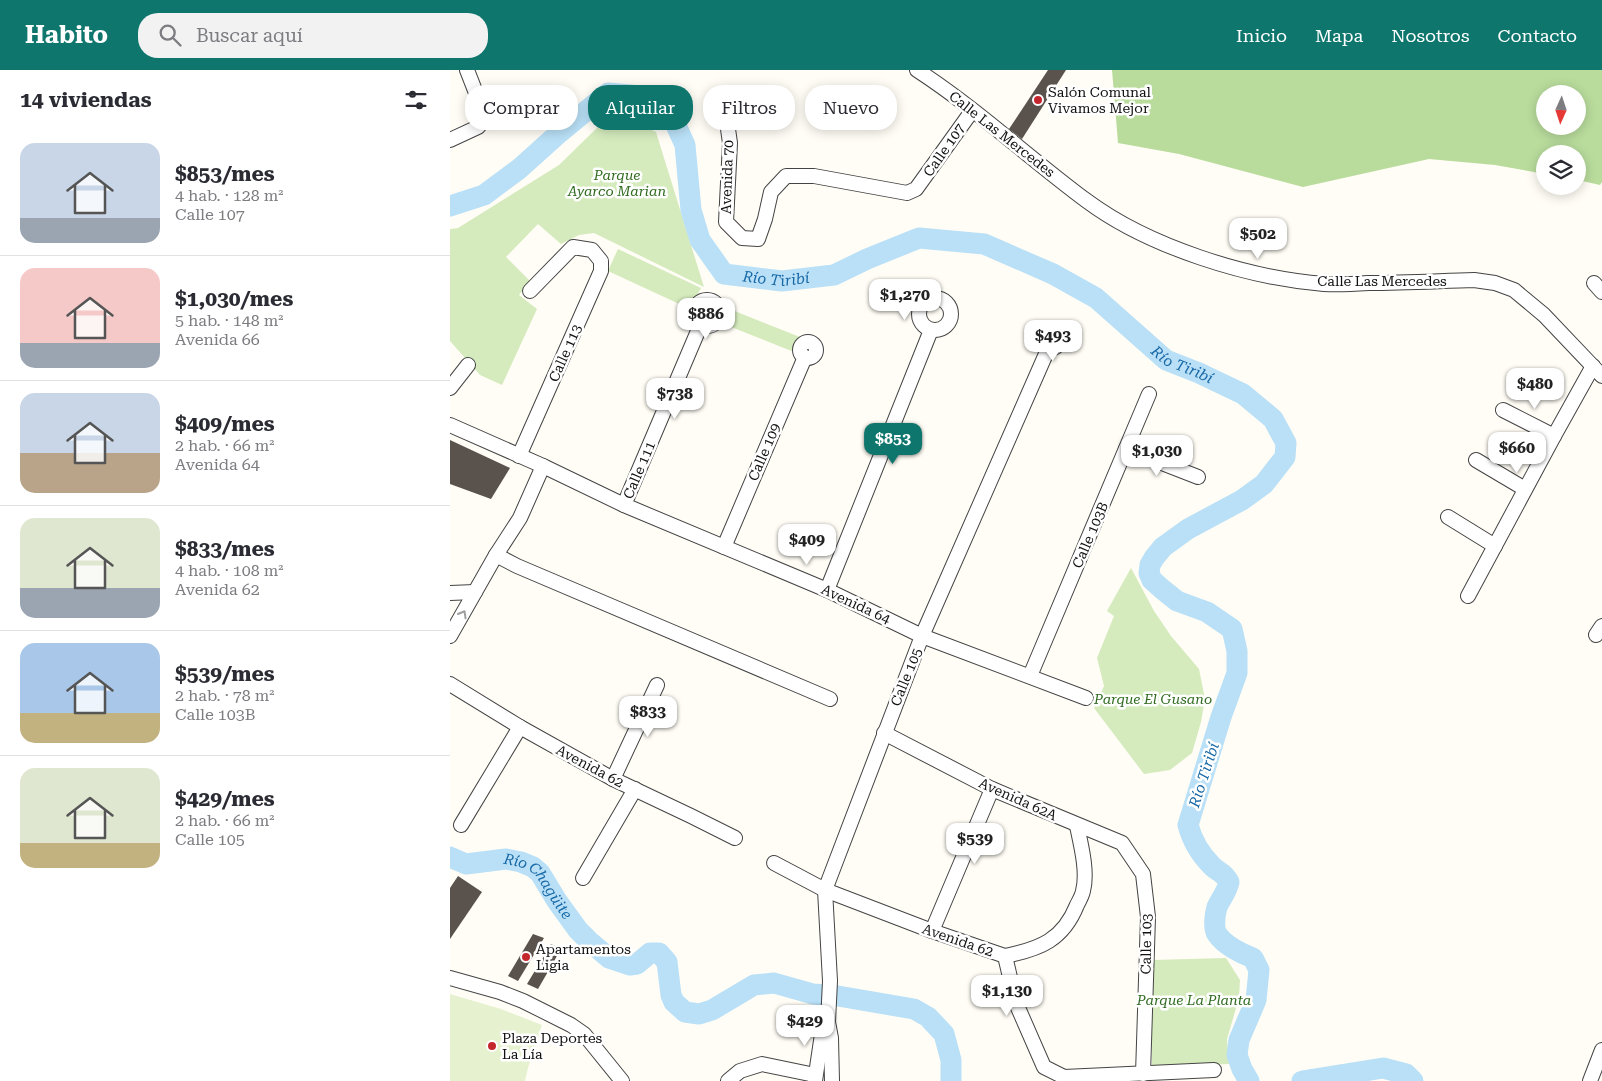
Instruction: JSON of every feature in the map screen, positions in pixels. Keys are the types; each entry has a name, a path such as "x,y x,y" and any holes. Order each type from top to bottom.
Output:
{"street":[{"path":"450,140 478,127 484,120 483,110 467,70"},
{"name":"Calle Las Mercedes","path":"917,70 1088,202 1128,227 1180,250 1253,273 1324,284 1474,280 1495,283 1514,290 1544,315 1598,371"},
{"name":"Calle 107","path":"916,190 972,111"},
{"name":"Avenida 70","path":"728,130 730,143 726,222 742,238 758,239 771,192 786,176 814,176 908,193 916,190"},
{"name":"Calle 113","path":"519,456 601,271 600,261 592,250 573,247 530,291"},
{"name":"Calle 111","path":"624,505 701,324"},
{"path":"827,590 931,330"},
{"name":"Calle 105","path":"832,1081 831,1038 828,1022 830,990 825,890 922,636 1049,347"},
{"name":"Calle 109","path":"724,547 805,357"},
{"path":"450,388 468,364"},
{"path":"1468,596 1554,436 1598,371"},
{"name":"Calle 103B","path":"1030,676 1149,394"},
{"path":"1503,410 1554,436"},
{"name":"Avenida 64","path":"450,426 543,466 624,505 827,590 922,636 1086,698"},
{"path":"1126,450 1198,478"},
{"path":"1476,460 1525,489"},
{"path":"450,636 496,555 520,518 543,466"},
{"path":"1448,517 1495,546"},
{"path":"496,555 517,566 830,699"},
{"path":"450,593 475,592"},
{"name":"Avenida 62","path":"450,684 520,727 612,779 735,838"},
{"path":"612,779 658,685"},
{"path":"461,826 520,727"},
{"name":"Avenida 62A","path":"884,733 992,789 1077,826 1122,843 1143,874"},
{"path":"932,931 992,789"},
{"path":"583,878 635,790"},
{"path":"1077,826 1084,862 1083,890 1071,920 1054,939 1025,952 1005,956 1016,1003 1044,1067 1064,1078 1214,1070"},
{"name":"Avenida 62","path":"774,862 825,890 932,931 1005,956"},
{"name":"Calle 103","path":"1143,874 1148,917 1143,1074"},
{"path":"450,978 500,992 572,1025 584,1034 622,1081"},
{"name":"Calle 105","path":"815,1078 822,1034 828,1022"},
{"path":"1590,1081 1602,1050"},
{"path":"728,1081 740,1071 762,1064 815,1078"}],"green space":[{"path":"1112,70 1602,70 1602,182 1600,185 1586,182 1586,145 1536,145 1536,172 1495,165 1429,159 1303,187 1179,154 1118,143"},
{"name":"Parque Ayarco Marian","path":"595,130 652,130 656,132 704,287 594,233 579,235 561,244 538,224 506,257 530,281 519,295 537,309 502,385 480,375 450,341 450,229 458,228 559,165"},
{"path":"618,249 701,288 690,309 608,271"},
{"path":"727,308 800,337 794,352 721,323"},
{"name":"Parque El Gusano","path":"1131,568 1154,611 1171,636 1199,669 1205,699 1192,753 1170,770 1144,774 1094,708 1104,686 1097,658 1114,616 1107,611"},
{"name":"Parque La Planta","path":"1226,958 1240,980 1239,998 1227,1039 1229,1064 1152,1067 1152,960"},
{"name":"Plaza Deportes La Lía","path":"450,994 501,1009 542,1025 525,1081 450,1081"}],"building":[{"name":"Salón Comunal Vivamos Mejor","path":"1048,70 1066,70 1022,139 1009,129"},
{"path":"450,440 510,468 491,499 450,484"},
{"path":"458,876 482,892 450,939 450,888"},
{"name":"Apartamentos Ligia","path":"533,934 544,938 518,981 508,976"},
{"name":"Apartamentos Ligia","path":"551,944 561,949 538,989 527,984"}],"waterway":[{"name":"Río Tiribí","path":"450,206 484,195 519,169 608,93 641,96 656,105 675,123 685,145 691,210 700,240 724,274 782,281 834,275 919,238 984,244 1053,274 1096,298 1166,360 1243,394 1273,419 1286,443 1285,457 1264,484 1242,500 1188,529 1163,547 1150,565 1149,573 1152,580 1177,601 1207,612 1232,629 1237,651 1237,673 1221,717 1188,825 1194,842 1208,862 1223,874 1229,882 1216,910 1215,925 1217,934 1239,952 1253,958 1259,970 1256,1000 1239,1040 1237,1055 1249,1081"},
{"name":"Río Chagüite","path":"450,857 466,864 506,859 533,867 540,873 578,930 609,958 630,965 637,964 650,953 659,953 667,962 671,995 674,1002 685,1012 699,1014 712,1010 754,985 774,983 813,994 838,996 914,1009 928,1017 944,1034 951,1060 951,1081"},
{"name":"Río Tiribí","path":"1302,1081 1383,1068 1406,1074 1413,1081"}],"place":[{"name":"Salón Comunal Vivamos Mejor","path":"1038,100"},
{"name":"Apartamentos Ligia","path":"526,957"},
{"name":"Plaza Deportes La Lía","path":"492,1046"}]}
